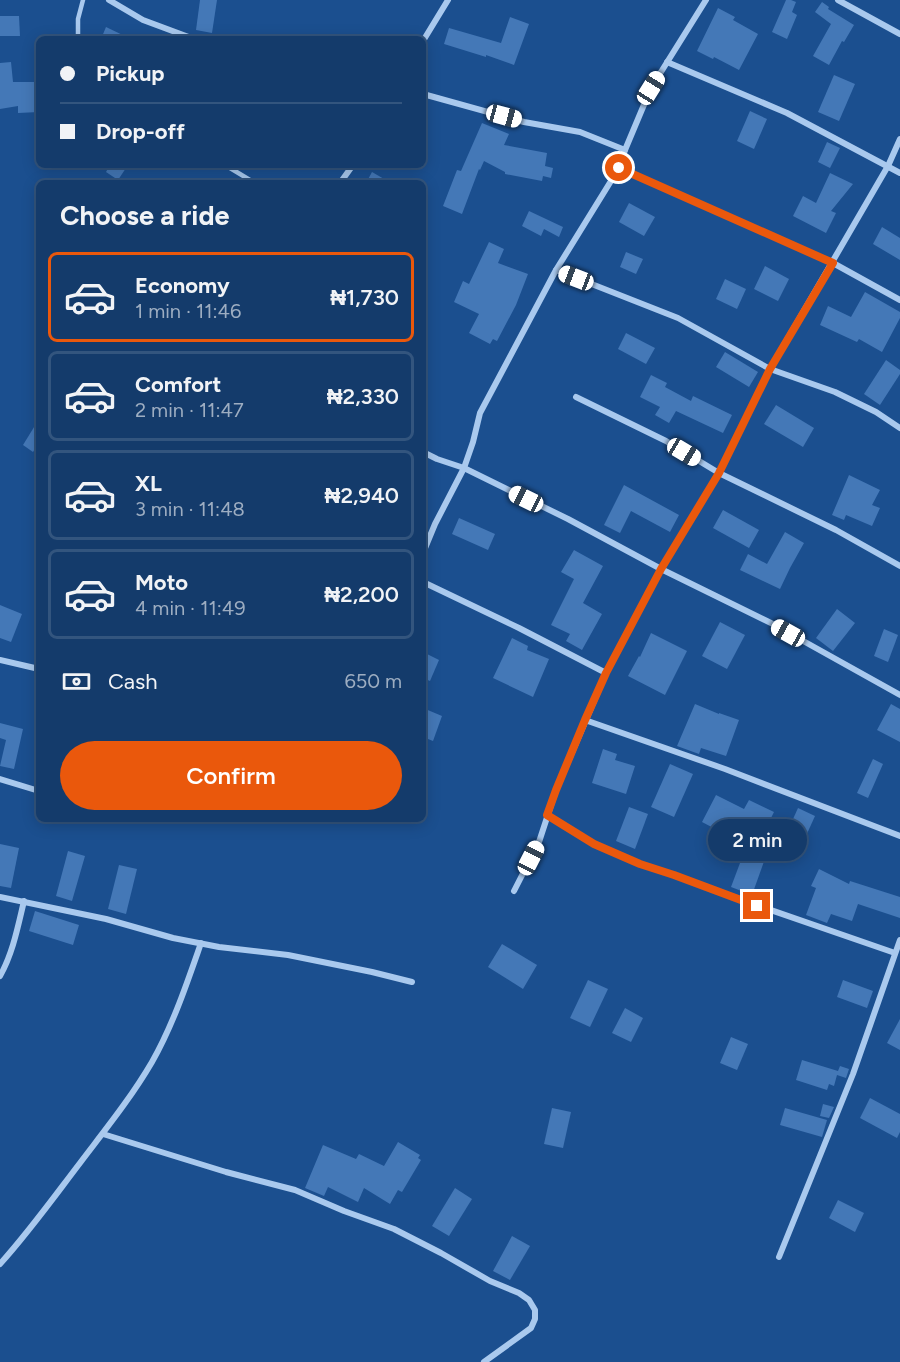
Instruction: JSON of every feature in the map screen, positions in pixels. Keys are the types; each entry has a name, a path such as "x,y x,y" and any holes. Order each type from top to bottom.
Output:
{"street":[{"path":"109,0 143,20 186,36"},
{"path":"426,36 448,0"},
{"path":"426,546 464,468 480,413 556,270 619,168 651,88 706,0"},
{"path":"838,0 900,34"},
{"path":"667,62 787,113 900,173"},
{"path":"426,95 524,122 580,132 625,150"},
{"path":"514,891 539,842 556,790 606,673 661,569 719,473 770,369 888,166 900,139"},
{"path":"619,168 833,263 900,300"},
{"path":"556,270 678,318 770,369 835,392 876,412 900,429"},
{"path":"576,398 666,441 719,473 836,531 900,566"},
{"path":"426,454 464,468 568,519 661,569 771,623 900,695"},
{"path":"426,583 606,673"},
{"path":"0,660 36,668"},
{"path":"585,720 725,769 900,836"},
{"path":"0,779 36,790"},
{"path":"547,815 594,844 640,864 895,953"},
{"path":"0,897 106,920 173,938 288,956 412,982"},
{"path":"0,976 15,937 24,901"},
{"path":"779,1257 853,1074 900,940"},
{"path":"0,1263 41,1215 103,1134 153,1061 186,987 201,943"},
{"path":"103,1134 226,1172 295,1190 394,1229 490,1281 519,1293 529,1300 535,1310 535,1319 531,1328 484,1362"}],"lane":[{"path":"78,36 78,19 83,0"},
{"path":"230,168 250,180"}],"building":[{"path":"200,0 217,0 212,33 196,30"},
{"path":"786,0 796,2 792,12 797,15 787,39 772,32"},
{"path":"822,2 829,7 828,9 854,25 829,65 813,56 831,24 815,12"},
{"path":"718,8 735,17 733,20 758,34 739,70 697,51"},
{"path":"0,16 19,16 20,36 0,36"},
{"path":"510,17 529,24 514,65 444,44 449,28 501,43"},
{"path":"106,27 125,36 102,36"},
{"path":"11,62 13,82 36,82 36,112 18,113 18,106 0,109 0,63"},
{"path":"834,75 855,84 839,121 818,112"},
{"path":"750,111 767,119 754,149 737,141"},
{"path":"482,123 509,134 504,145 547,153 545,166 553,168 551,178 543,176 542,181 505,174 484,161 462,214 443,206 457,170 461,171"},
{"path":"827,142 840,148 830,168 818,162"},
{"path":"108,168 126,168 118,180 106,172"},
{"path":"372,172 386,180 368,180"},
{"path":"830,173 853,184 831,211 836,213 826,233 793,216 803,196 816,203"},
{"path":"629,203 655,217 644,236 619,222"},
{"path":"529,211 563,227 559,237 544,229 541,236 522,226"},
{"path":"882,227 900,238 900,260 873,244"},
{"path":"489,242 504,249 498,263 528,274 516,305 497,341 493,339 490,344 469,333 479,314 454,302 463,281 469,284"},
{"path":"626,252 643,259 636,274 620,267"},
{"path":"765,266 789,279 778,301 754,289"},
{"path":"725,279 746,289 737,309 716,299"},
{"path":"865,292 900,312 900,318 882,352 859,339 857,342 820,325 828,306 851,317"},
{"path":"626,333 655,348 646,364 618,349"},
{"path":"725,352 758,372 749,387 716,367"},
{"path":"886,360 900,370 900,374 880,405 864,394"},
{"path":"651,375 667,383 665,387 691,401 693,396 732,415 723,433 676,411 669,423 655,415 660,407 640,397"},
{"path":"776,405 814,428 803,447 764,424"},
{"path":"36,424 36,447 33,452 23,445"},
{"path":"849,475 880,490 872,505 880,508 872,526 846,515 844,520 832,515"},
{"path":"624,485 679,515 670,532 631,511 620,533 604,525"},
{"path":"723,510 759,530 749,548 713,528"},
{"path":"459,518 495,534 488,550 452,534"},
{"path":"785,532 804,543 780,589 740,570 748,554 767,564"},
{"path":"574,550 603,566 583,603 602,614 582,650 566,641 570,634 551,625 574,579 561,572"},
{"path":"0,605 22,614 11,642 0,638"},
{"path":"837,609 855,623 833,651 816,638"},
{"path":"720,622 745,635 727,669 702,656"},
{"path":"884,629 898,635 888,662 874,656"},
{"path":"651,633 687,651 665,695 628,676"},
{"path":"512,638 528,646 527,650 549,659 533,697 493,678"},
{"path":"426,654 439,660 430,681 426,679"},
{"path":"695,704 739,720 726,756 701,748 699,754 677,746"},
{"path":"891,704 900,709 900,742 877,730"},
{"path":"426,709 442,716 433,741 426,738"},
{"path":"0,723 23,729 14,769 0,766 6,740 0,738"},
{"path":"603,749 617,754 615,760 635,766 626,794 592,783"},
{"path":"873,759 883,764 868,798 857,793"},
{"path":"670,764 693,774 674,817 651,807"},
{"path":"716,795 744,809 749,800 774,812 756,848 767,853 752,895 731,887 749,839 724,827 721,832 702,822"},
{"path":"629,807 648,814 635,849 616,841"},
{"path":"798,808 815,816 796,858 779,850"},
{"path":"0,844 19,848 11,888 0,886"},
{"path":"68,851 85,856 72,901 56,896"},
{"path":"119,865 137,869 126,914 108,909"},
{"path":"819,869 849,884 850,881 900,897 900,918 858,904 852,921 831,914 827,923 806,915 816,888 811,886"},
{"path":"35,911 79,925 73,945 29,931"},
{"path":"502,944 537,965 523,989 488,967"},
{"path":"588,980 608,989 590,1027 570,1018"},
{"path":"843,980 873,991 867,1008 837,997"},
{"path":"625,1008 643,1018 631,1042 612,1033"},
{"path":"900,1019 900,1050 887,1043"},
{"path":"731,1037 748,1044 737,1070 720,1063"},
{"path":"802,1060 838,1071 840,1066 849,1069 846,1078 837,1075 834,1086 829,1084 827,1090 796,1080"},
{"path":"870,1098 900,1114 900,1132 897,1138 860,1118"},
{"path":"823,1104 834,1107 829,1118 820,1116"},
{"path":"552,1108 571,1112 563,1148 544,1144"},
{"path":"785,1108 827,1120 822,1137 780,1125"},
{"path":"398,1142 420,1155 418,1158 421,1160 402,1192 398,1190 390,1204 364,1188 358,1202 328,1187 324,1196 305,1188 323,1145 356,1159 359,1154 384,1166"},
{"path":"455,1188 472,1199 449,1236 432,1226"},
{"path":"838,1200 864,1213 855,1232 829,1218"},
{"path":"512,1236 530,1246 510,1280 493,1271"}],"route":[{"path":"619,168 833,263 770,369 719,473 661,569 606,673 547,815 594,844 640,864 757,906"}]}
